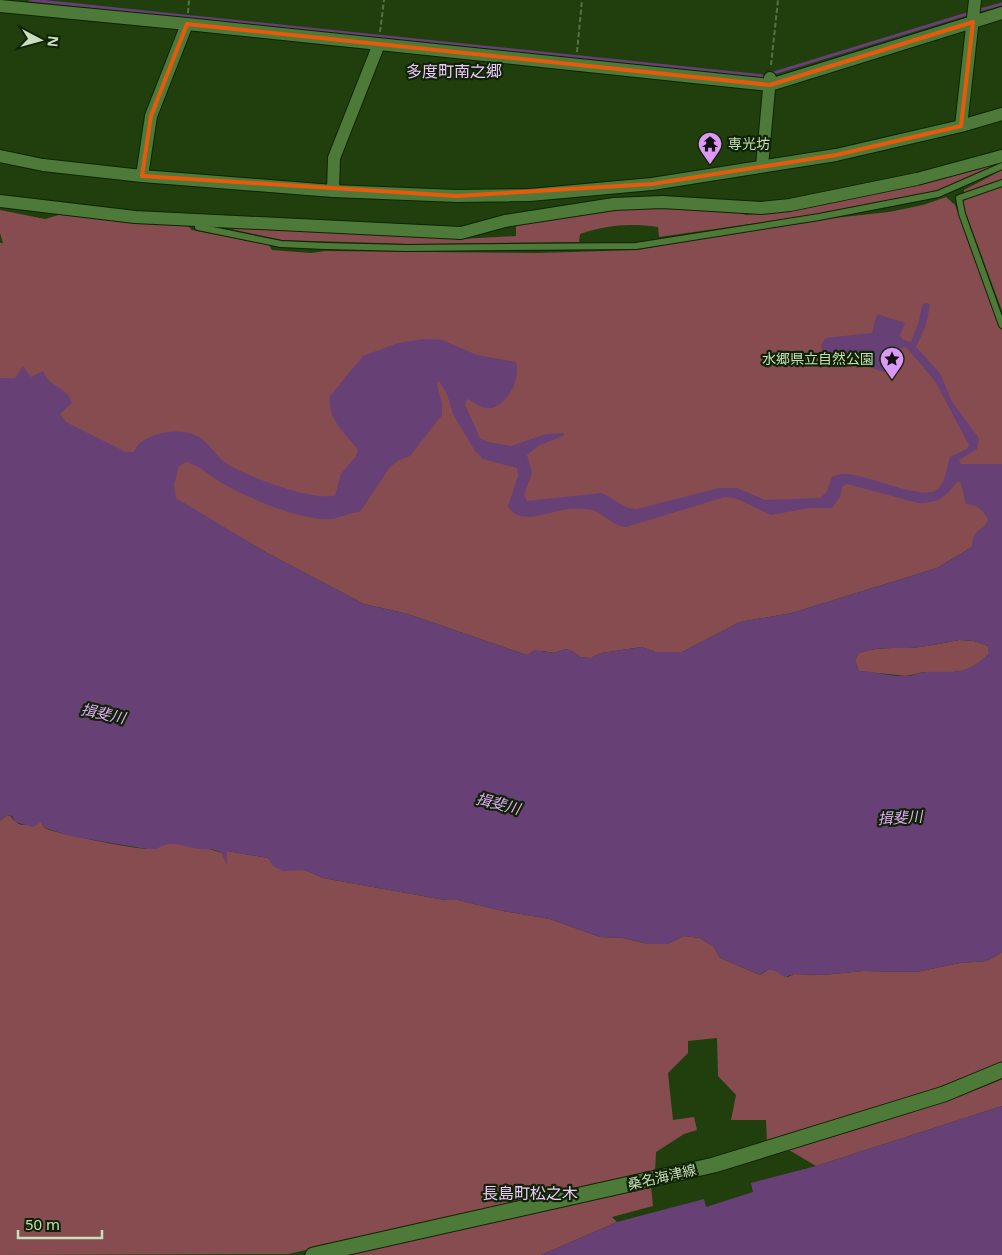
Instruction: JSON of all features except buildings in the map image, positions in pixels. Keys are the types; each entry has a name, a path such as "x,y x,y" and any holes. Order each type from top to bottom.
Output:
{"main road":[{"name":"桑名海津線","path":"313,1255 714,1165 944,1094 1002,1070"}],"street":[{"path":"0,6 379,44 770,77 974,11 1002,13"},
{"path":"961,126 974,11"},
{"path":"142,176 151,116 187,24"},
{"path":"333,191 334,158 379,44"},
{"path":"762,166 770,77"},
{"path":"0,156 44,165 142,176 333,191 457,196 530,195 652,184 836,155 961,126 1002,114"},
{"path":"0,201 135,217 462,234 505,221 614,204 662,202 761,208 790,205 917,179 1002,156"}],"lane":[{"path":"199,220 198,227 281,244 406,248 636,246 828,216 938,194 958,187 1002,166"},
{"path":"959,198 1002,183"},
{"path":"958,187 962,214 1002,325"}],"path":[{"path":"188,11 189,0"},
{"path":"381,30 384,0"},
{"path":"577,51 582,0"},
{"path":"770,77 778,0"}],"highlighted area":[{"path":"973,22 961,126 836,155 652,184 457,196 142,176 151,116 187,24 770,85"}],"shaded area":[{"path":"1002,161 1002,164 953,187 923,195 820,214 659,237 658,227 628,225 609,227 580,234 579,242 410,244 282,240 217,226 462,239 516,236 516,225 592,212 660,207 729,210 746,215 764,213 827,203 966,172"},
{"path":"1002,170 1002,311 964,208 964,190"},
{"path":"946,197 955,205 1002,331 1002,525 972,547 937,568 792,613 740,622 682,652 655,652 642,647 601,653 591,658 580,657 566,649 554,653 543,651 527,655 408,614 364,604 267,553 0,395 0,243 3,243 0,233 0,210 45,219 62,214 185,223 192,230 269,245 272,250 311,253 325,251 538,253 637,250 797,222 889,212 923,205"},
{"path":"959,640 974,641 988,646 988,655 976,665 964,671 924,672 906,676 859,671 855,660 859,653 871,650 934,645"},
{"path":"7,815 21,825 41,821 45,828 51,830 77,837 128,846 147,849 174,843 206,849 222,853 227,864 227,851 268,858 277,868 305,870 323,878 445,900 458,900 503,911 550,919 600,937 623,938 648,944 667,944 684,936 700,938 714,947 720,958 760,975 771,968 788,977 794,974 823,975 863,971 916,972 960,963 987,961 1002,952 1002,1062 888,1107 767,1142 766,1120 731,1120 736,1095 718,1076 717,1038 688,1041 688,1053 668,1073 673,1120 694,1117 697,1130 684,1134 656,1152 655,1174 288,1254 0,1255 0,821"},
{"path":"1002,1077 1002,1106 816,1166 789,1150 875,1124"},
{"path":"651,1186 653,1206 612,1217 617,1222 541,1255 343,1255"}],"water":[{"name":"揖斐川","path":"927,303 930,305 926,325 916,347 940,373 952,402 979,438 977,449 959,460 961,464 1002,464 1002,952 987,961 960,963 916,972 863,971 823,975 794,974 785,977 775,971 767,970 760,975 720,958 714,947 700,938 684,936 667,944 648,944 623,938 600,937 550,919 503,911 458,900 445,900 323,878 305,870 283,871 273,866 268,858 227,851 227,866 222,853 214,850 177,844 167,844 157,849 147,849 70,836 45,828 41,822 33,827 15,822 12,816 7,815 0,821 0,378 15,378 23,366 31,377 43,371 49,380 66,393 72,403 60,414 66,422 126,452 134,452 144,440 161,433 188,433 199,437 223,461 245,473 278,486 312,495 326,496 335,495 341,474 356,456 358,450 334,419 331,412 330,396 363,356 398,343 425,339 442,340 477,355 516,362 517,375 515,382 504,401 492,408 485,408 467,399 465,405 480,438 488,442 511,446 546,434 563,433 565,435 538,446 527,455 532,473 524,495 527,501 601,493 627,507 637,509 719,488 737,488 765,500 820,498 826,493 832,477 843,474 856,475 908,490 931,492 938,489 943,481 950,457 967,449 969,445 935,381 906,347 901,348 902,370 884,372 823,352 821,346 825,338 872,333 877,314 905,323 900,335 903,340 911,342 919,321 922,305","holes":["439,381 447,394 453,414 475,451 483,459 517,468 518,476 508,506 519,516 527,517 568,509 585,509 595,511 613,523 626,527 725,497 735,498 771,515 809,508 832,508 840,497 842,487 847,484 918,503 926,503 941,498 958,481 961,484 966,504 979,508 988,520 984,527 975,534 972,547 937,568 792,613 740,622 682,652 655,652 642,647 601,653 591,658 580,657 566,649 554,653 534,650 527,655 408,614 364,604 267,553 176,498 174,485 179,466 186,462 239,492 306,517 331,519 360,512 390,467 399,460 410,456 442,415 442,404 437,383","959,640 974,641 988,646 988,655 972,666 959,671 923,672 906,676 859,671 855,660 859,653 871,650 934,645"]},
{"path":"1002,1106 1002,1255 541,1255 617,1222 704,1199 706,1207 753,1192 751,1183 816,1166"}],"waterway":[{"path":"30,0 764,76 970,13"},
{"path":"976,11 1002,4"}],"place":[{"name":"専光坊","path":"710,165"},
{"name":"水郷県立自然公園","path":"892,380"}],"district":[{"name":"多度町南之郷","path":"454,71"},
{"name":"長島町松之木","path":"530,1193"}]}
